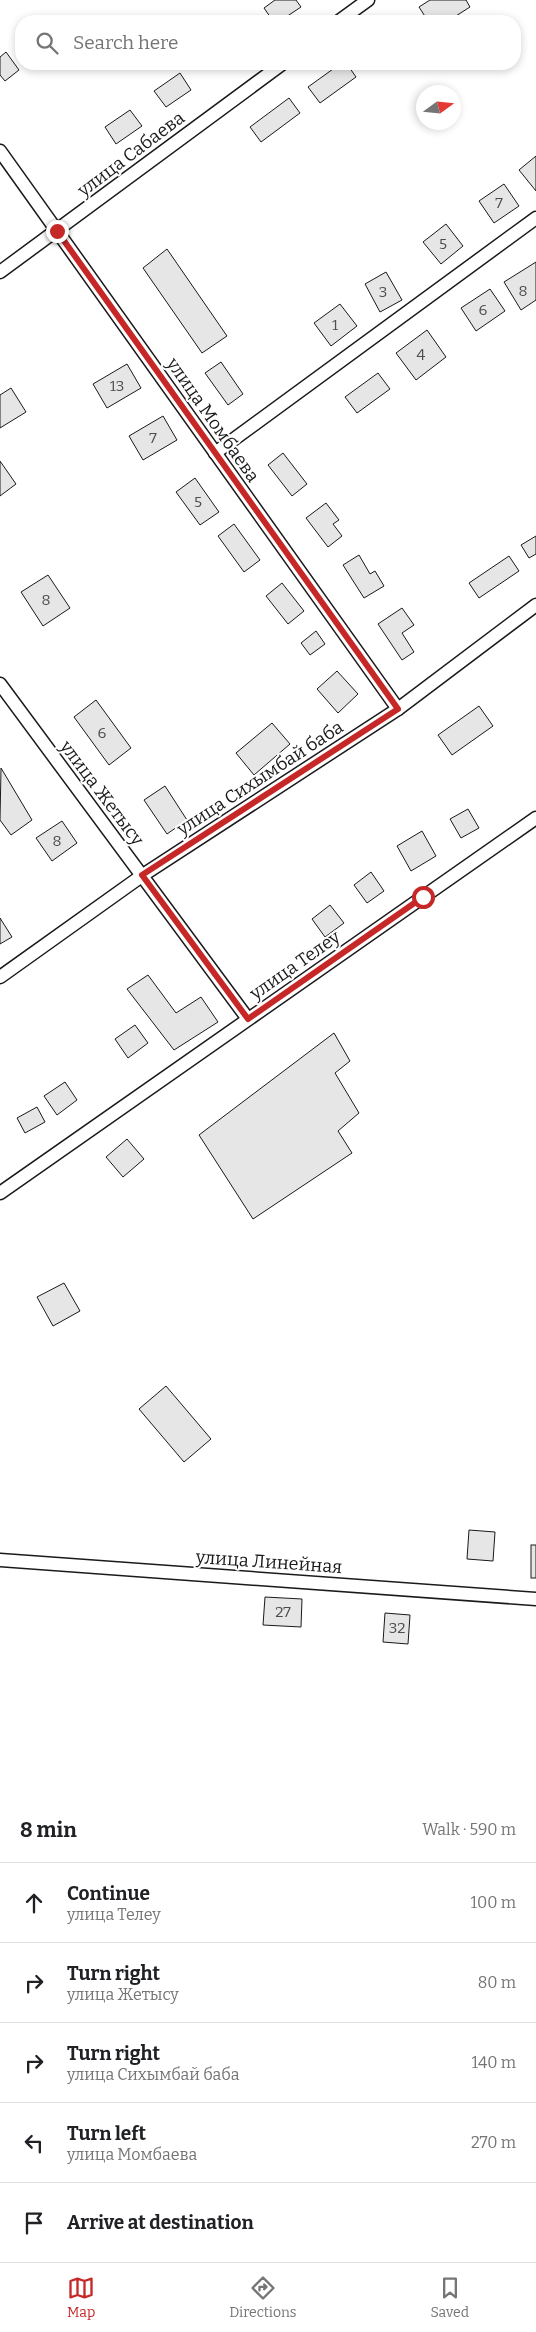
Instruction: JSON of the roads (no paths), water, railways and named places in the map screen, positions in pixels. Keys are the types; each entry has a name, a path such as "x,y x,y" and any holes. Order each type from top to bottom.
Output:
{"street":[{"path":"347,15 368,0"},
{"name":"улица Сабаева","path":"0,272 274,70"},
{"name":"улица Момбаева","path":"0,151 398,709"},
{"path":"215,453 536,218"},
{"name":"улица Сихымбай баба","path":"0,977 142,875 398,709 536,605"},
{"name":"улица Жетысу","path":"0,684 248,1019"},
{"name":"улица Телеу","path":"0,1193 536,818"},
{"name":"улица Линейная","path":"0,1560 536,1599"}]}
